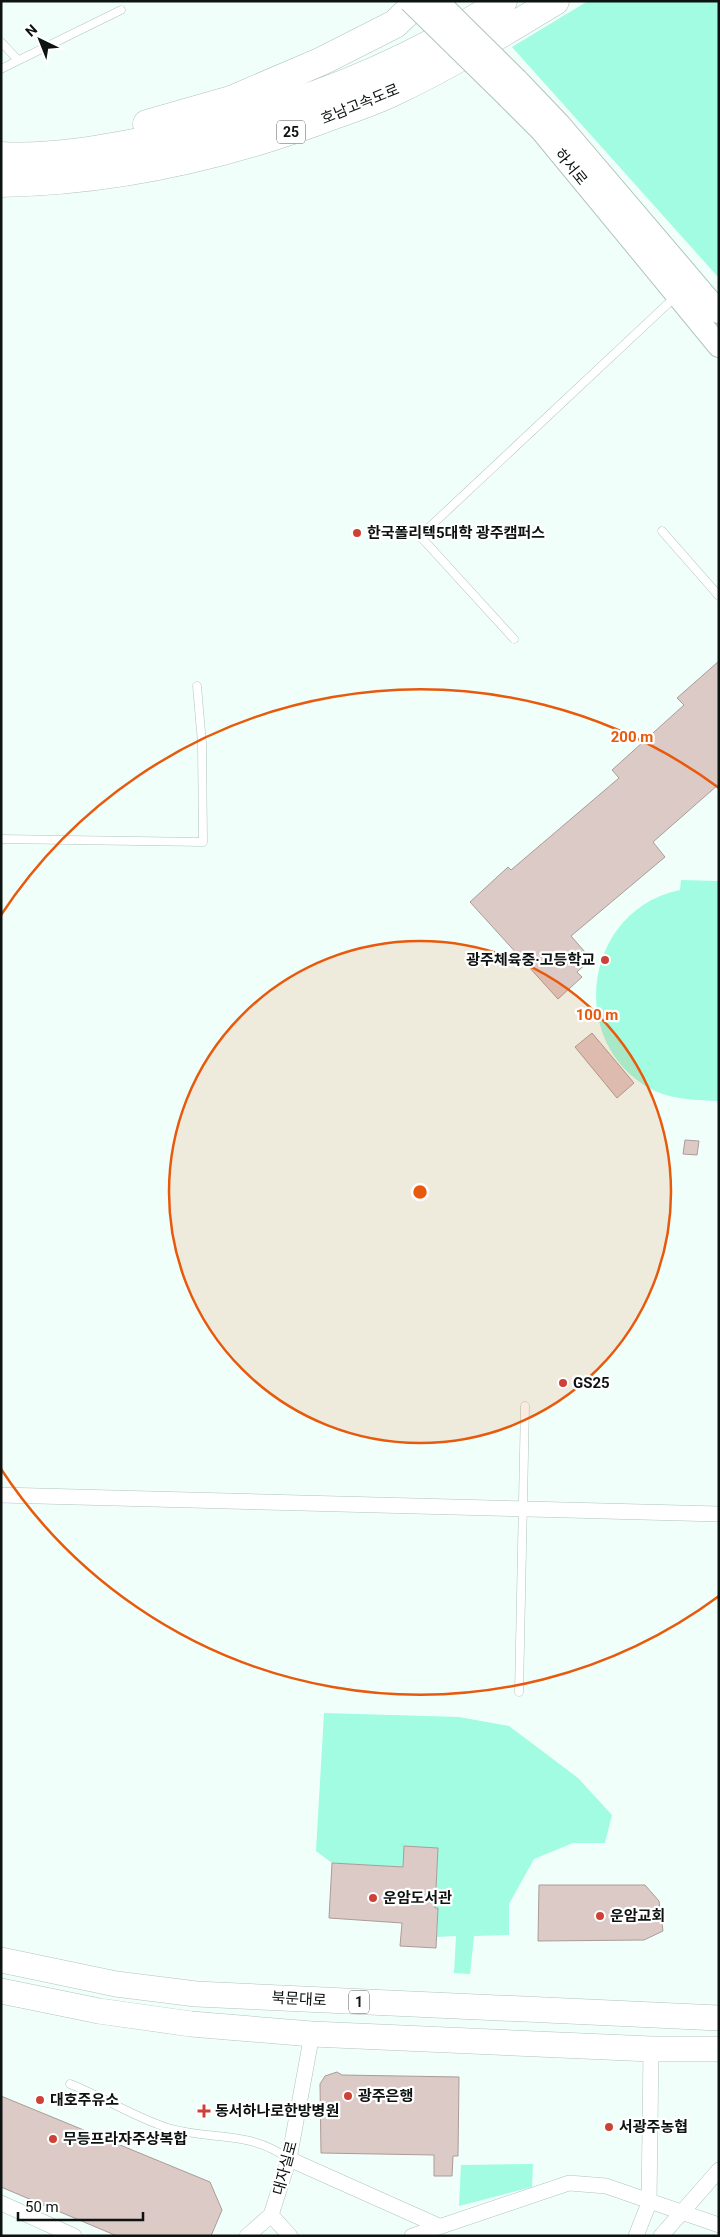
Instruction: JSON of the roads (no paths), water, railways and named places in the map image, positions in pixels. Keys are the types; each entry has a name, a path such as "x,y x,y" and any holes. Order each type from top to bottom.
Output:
{"highway":[{"path":"1,141 86,134 160,122 231,100 322,61 395,24 419,1"},
{"name":"호남고속도로","path":"1,156 102,150 196,131 311,98 402,60 503,1"},
{"name":"호남고속도로","path":"1,183 94,178 192,159 290,132 393,92 496,37 555,1"}],"main road":[{"name":"북문대로","path":"1,1960 116,1984 196,1994 719,2018"},
{"name":"1","path":"1,1991 99,2010 192,2024 312,2034 651,2049 719,2049"}],"street":[{"name":"하서로","path":"410,1 512,89 559,124 719,312"},
{"name":"하서로","path":"437,1 512,89 542,131 719,346"},
{"path":"1,1495 719,1514"},
{"name":"대자실로","path":"290,2236 271,2216 290,2159 312,2034"},
{"path":"636,2236 649,2203 651,2049"},
{"path":"290,2159 439,2226"},
{"path":"662,2235 719,2170"},
{"path":"412,2236 569,2183 606,2186 649,2203 684,2212 719,2225"},
{"path":"1,2203 74,2236"},
{"path":"247,2236 271,2216"}],"lane":[{"path":"1,69 122,10"},
{"path":"1,42 18,60"},
{"path":"514,639 420,536 677,296"},
{"path":"662,532 719,596"},
{"path":"1,839 203,842 202,743 198,686"},
{"path":"519,1692 526,1406"},
{"path":"70,2084 153,2123 191,2133 258,2142 273,2147 290,2159"}],"place":[{"name":"한국폴리텍5대학 광주캠퍼스","path":"357,533"},
{"name":"광주체육중·고등학교","path":"605,960"},
{"name":"GS25","path":"563,1383"},
{"name":"운암도서관","path":"373,1898"},
{"name":"운암교회","path":"600,1916"},
{"name":"광주은행","path":"348,2096"},
{"name":"대호주유소","path":"40,2100"},
{"name":"동서하나로한방병원","path":"204,2111"},
{"name":"서광주농협","path":"609,2127"},
{"name":"무등프라자주상복합","path":"53,2139"}]}
